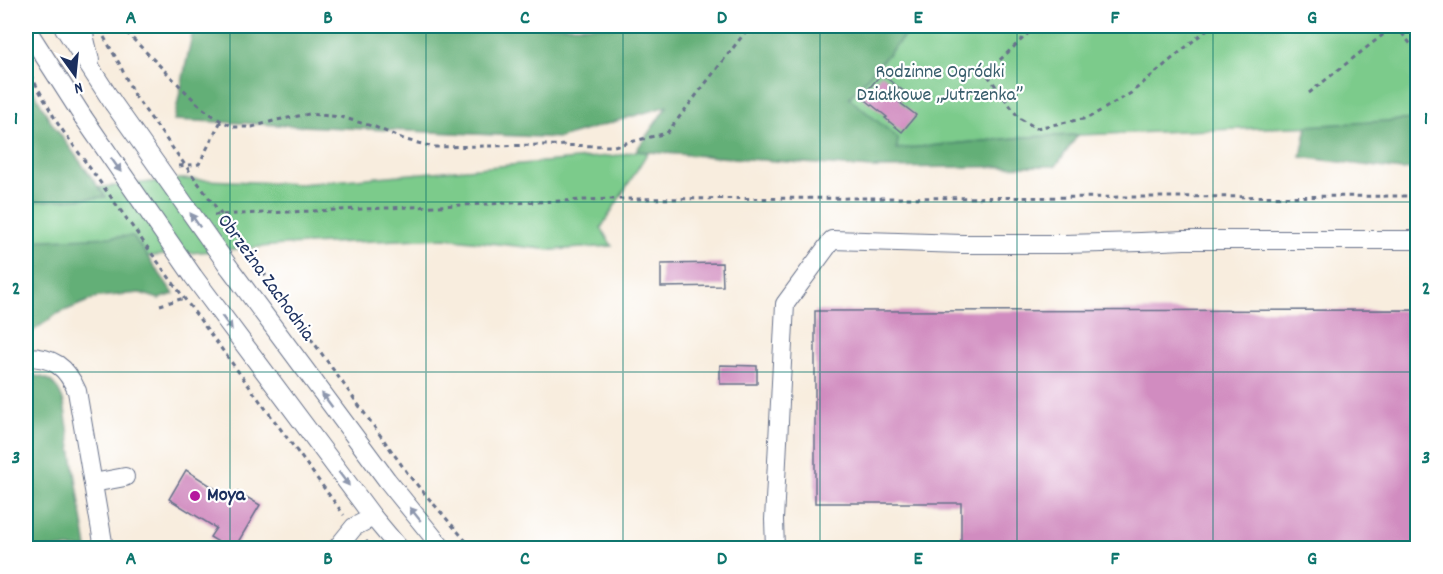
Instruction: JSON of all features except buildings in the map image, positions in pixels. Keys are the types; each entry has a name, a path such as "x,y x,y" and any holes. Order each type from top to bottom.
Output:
{"street":[{"name":"Obrzeżna Zachodnia","path":"63,26 113,103 229,267 387,480 442,549"},
{"path":"82,26 92,70"},
{"path":"26,28 83,117 193,276 399,549"},
{"path":"775,549 774,520 785,304 832,240 1064,244 1184,240 1418,240"},
{"path":"26,357 48,359 62,367 71,377 77,391 104,549"},
{"path":"93,483 125,477"},
{"path":"337,549 354,527 373,517"}],"path":[{"path":"120,26 202,108 221,122 235,127 252,127 309,114 341,117 375,126 406,140 434,147 614,146 667,133 750,26"},
{"path":"1036,26 986,73 1019,118 1036,128 1088,118 1131,93 1211,26"},
{"path":"1309,93 1395,26 1418,53"},
{"path":"103,35 135,95 411,478 472,549"},
{"path":"26,67 58,124 184,298 372,549"},
{"path":"176,166 199,164 221,122"},
{"path":"209,215 610,199 1418,196"},
{"path":"160,305 184,298"}],"green space":[{"path":"194,26 913,26 849,98 898,138 897,149 1027,137 1078,135 1056,166 872,168 636,151 667,106 560,138 174,120"},
{"name":"Rodzinne Ogródki Działkowe „Jutrzenka”","path":"913,26 1417,26 1417,119 1343,125 1027,137 897,149 849,98"},
{"path":"26,77 51,122 106,197 26,202"},
{"path":"1417,119 1417,168 1402,170 1301,157 1307,126"},
{"path":"636,151 648,152 601,228 612,246 552,250 445,238 284,245 26,266 26,195 181,179 300,184 620,155"},
{"path":"133,236 174,294 159,299 140,293 98,297 57,314 26,336 26,241"},
{"path":"26,375 51,381 58,389 64,403 87,548 26,548"}],"place":[{"name":"Moya","path":"195,496"}]}
